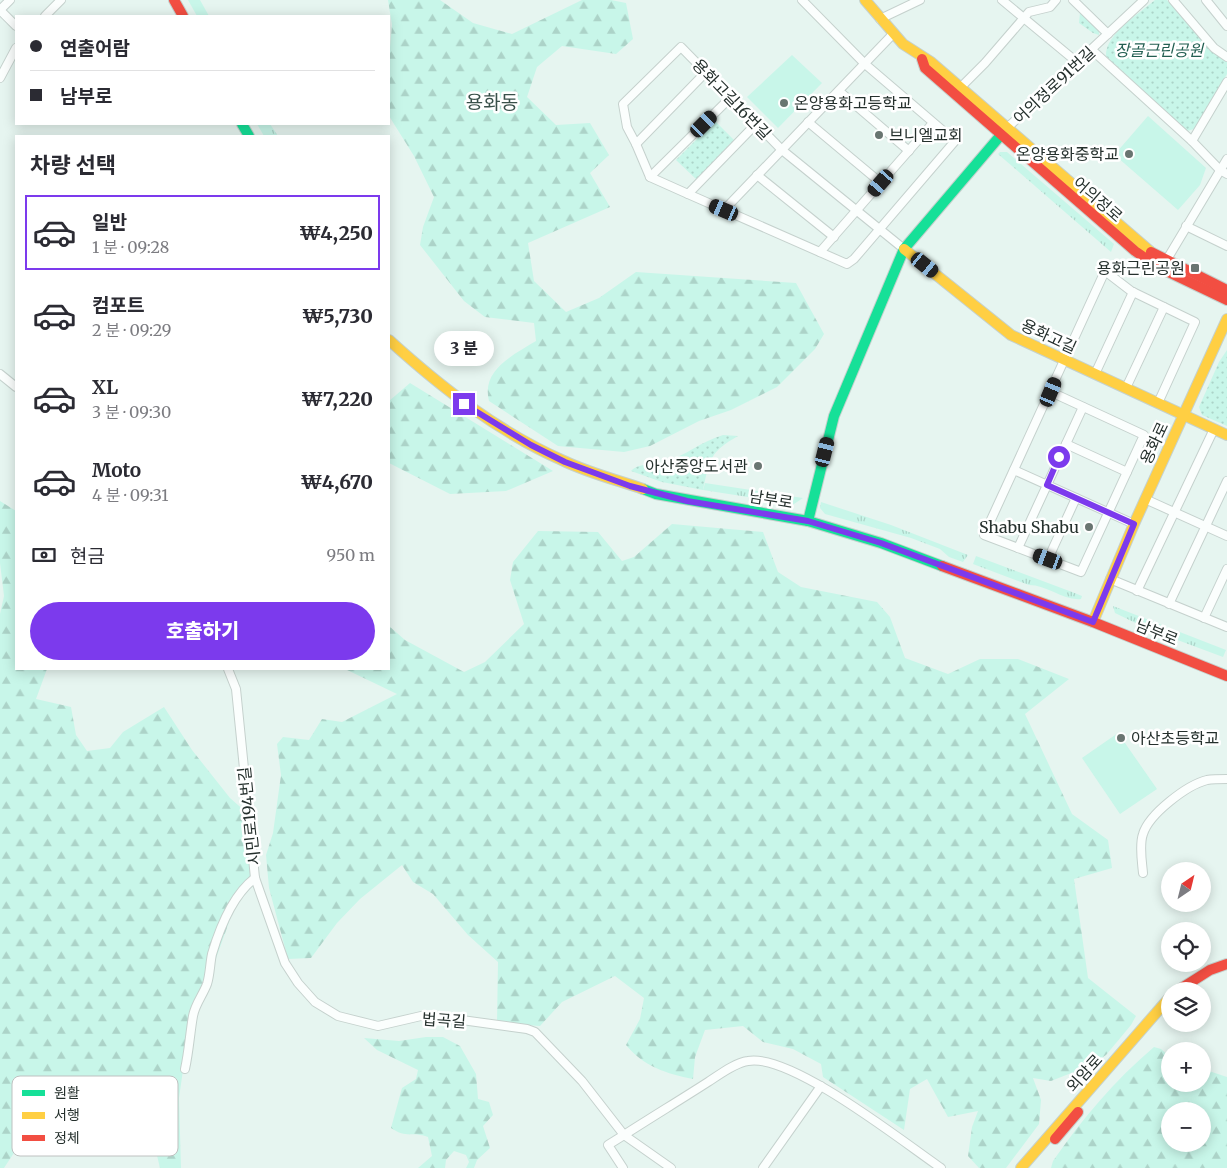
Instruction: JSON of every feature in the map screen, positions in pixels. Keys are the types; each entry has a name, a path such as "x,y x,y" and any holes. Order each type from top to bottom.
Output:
{"street":[{"path":"10,0 0,10 15,25"},
{"path":"45,15 61,0"},
{"path":"174,0 182,15"},
{"path":"706,72 636,144 650,177 848,264 955,141 865,64 802,0"},
{"name":"어의정로","path":"865,0 894,34 922,59 931,62 960,88 1004,132 1135,251 1158,267 1227,300"},
{"path":"880,19 920,0"},
{"path":"1002,0 1078,63"},
{"path":"960,88 1025,19 1029,12 1050,7 1056,0"},
{"path":"1073,0 1108,34"},
{"path":"1173,0 1214,48 1227,57"},
{"path":"1206,0 1227,26"},
{"name":"어의정로91번길","path":"1004,132 1142,1"},
{"path":"724,210 894,34"},
{"name":"용화고길16번길","path":"636,144 627,127 623,104 682,47 782,150"},
{"path":"0,78 15,50"},
{"path":"1092,50 1224,172"},
{"name":"어의정로","path":"922,59 925,68 1148,251 1227,290"},
{"path":"1192,141 1227,82"},
{"path":"839,91 909,150"},
{"path":"650,177 730,98"},
{"path":"808,122 881,183"},
{"path":"820,252 934,123"},
{"path":"688,194 756,124"},
{"path":"808,521 834,416 904,249 1004,132"},
{"name":"용화고길","path":"782,150 1011,335 1227,435"},
{"path":"1166,261 1186,226 1224,172 1227,159"},
{"path":"757,175 834,237"},
{"path":"1186,226 1227,246"},
{"path":"894,273 909,263 925,265"},
{"path":"1051,392 1144,435 1081,572 984,535 1105,271 1133,292 1195,322 1158,403"},
{"path":"1095,374 1133,292"},
{"path":"1126,388 1164,307"},
{"name":"용화로","path":"1093,622 1145,499 1227,319"},
{"name":"남부로","path":"390,341 433,380 464,404 523,440 565,462 656,494 808,521 881,543 1093,622 1227,676"},
{"path":"0,374 15,385"},
{"path":"1018,548 1083,407"},
{"path":"1137,591 1214,429"},
{"path":"1066,444 1127,472"},
{"path":"1014,470 1134,524"},
{"path":"1169,604 1227,481"},
{"path":"1048,559 1076,498"},
{"path":"1145,499 1227,536"},
{"path":"1204,618 1227,570"},
{"path":"1110,579 1227,627"},
{"name":"시민로194번길","path":"185,1069 193,1015 196,1004 207,984 212,954 218,937 230,909 248,883 255,878 236,689 228,670"},
{"path":"1143,873 1142,835 1148,824 1167,803 1190,789 1207,780 1227,779"},
{"name":"법곡길","path":"255,878 285,963 298,983 315,1002 338,1016 378,1026 421,1016 434,1016 528,1029 535,1032 582,1081 624,1135 671,1168"},
{"path":"1191,982 1210,970 1227,964"},
{"path":"1201,982 1227,970"},
{"name":"외암로","path":"1021,1168 1161,1007"},
{"name":"외암로","path":"1030,1168 1161,1017"},
{"path":"624,1168 608,1145 746,1061 771,1062 821,1086 938,1167"},
{"path":"763,1168 821,1086"}],"green space":[{"path":"188,0 200,0 208,15 196,15"},
{"path":"388,0 440,0 473,23 512,34 582,0 611,0 626,3 633,39 616,54 562,46 537,67 527,97 556,125 590,123 609,155 590,173 610,207 528,243 534,281 566,312 599,298 636,272 796,283 824,334 815,349 777,387 731,410 699,421 650,446 624,452 558,446 489,401 488,390 494,372 509,358 536,341 534,323 485,317 464,301 420,245 423,227 434,197 414,156 390,118 390,48 392,25"},
{"name":"장골근린공원","path":"1155,0 1167,0 1213,51 1227,61 1227,74 1194,129 1187,131 1106,56 1107,48 1117,32"},
{"path":"1080,13 1099,30 1099,35 1079,23"},
{"path":"792,55 822,83 778,128 747,97"},
{"path":"1148,116 1206,168 1200,185 1178,210 1117,157 1116,153"},
{"path":"715,121 734,140 696,179 676,160"},
{"path":"258,125 271,125 277,135 263,135"},
{"path":"1000,152 1007,152 1114,244 1111,252 998,154"},
{"path":"1227,350 1227,426 1202,415 1199,407 1219,362"},
{"path":"410,383 553,471 506,491 450,494 390,464 390,400"},
{"path":"723,435 738,436 716,452 707,470 703,490 662,482 631,471 638,466 661,463 680,456"},
{"path":"705,483 803,498 794,504 703,490"},
{"path":"0,501 15,510 15,670 47,670 36,699 71,707 76,735 87,751 110,748 123,732 164,707 192,750 230,798 246,812 256,873 238,897 200,1003 185,1056 179,1098 181,1168 160,1168 157,1156 178,1156 178,1076 12,1076 12,1156 4,1168 0,1168 0,614 4,596 0,563"},
{"path":"821,502 891,525 968,555 963,562 949,557 940,549 911,538 825,514 820,508"},
{"path":"672,524 763,532 778,572 801,587 877,602 890,617 905,658 948,674 980,659 1018,659 1069,679 1025,714 1072,814 1108,840 1112,868 1074,879 1088,978 1136,1016 1131,1025 1106,1055 1089,1066 1051,1081 1033,1078 1041,1100 1039,1124 1006,1168 979,1168 968,1156 972,1127 978,1111 948,1117 927,1079 910,1089 904,1130 823,1077 821,1064 793,1049 763,1042 743,1026 705,1030 695,1057 693,1079 674,1075 656,1068 640,1058 626,1045 640,1019 644,998 615,976 562,1002 540,1026 497,1023 498,962 468,935 433,894 413,882 402,865 360,899 337,923 311,958 288,959 269,888 266,855 273,833 281,775 277,744 283,737 309,740 322,719 342,722 397,694 347,670 390,670 390,627 405,640 464,672 485,662 524,624 510,580 513,562 538,531 598,532 622,561 634,557"},
{"path":"976,556 1082,596 1081,599 1068,598 1042,587 1029,585 973,564"},
{"path":"1113,606 1226,650 1223,657 1148,629 1115,613"},
{"path":"1118,733 1157,789 1120,814 1082,758"},
{"path":"426,1037 443,1037 460,1046 476,1074 478,1099 489,1102 493,1115 483,1126 490,1148 477,1160 474,1168 466,1168 469,1162 466,1155 454,1151 446,1160 445,1168 418,1168 432,1156 428,1137 401,1133 391,1128 402,1088 416,1079 418,1070 377,1050 364,1038 399,1041"},
{"path":"1154,1047 1161,1049 1161,1092 1211,1092 1211,1072 1227,1077 1227,1168 1051,1168 1053,1161 1087,1115 1113,1086"}],"traffic: fast":[{"path":"243,125 248,135"},
{"path":"808,521 834,416 904,249 1006,129"},
{"path":"643,489 656,494 808,521 881,543 942,566"}],"traffic: slow":[{"path":"865,0 903,44 931,62 1151,252"},
{"path":"904,249 1011,335 1227,435"},
{"path":"1093,622 1134,524 1227,319"},
{"path":"390,341 450,392 516,437 593,473 643,489"},
{"path":"1021,1168 1161,1007"}],"traffic: jam":[{"path":"174,0 182,15"},
{"path":"922,59 925,68 1135,251 1158,267 1227,300"},
{"path":"1151,252 1227,290"},
{"path":"942,566 1093,622 1227,676"},
{"path":"1191,982 1210,970 1227,964"},
{"path":"1055,1139 1078,1112"}],"place":[{"name":"온양용화고등학교","path":"784,103"},
{"name":"브니엘교회","path":"879,135"},
{"name":"온양용화중학교","path":"1129,154"},
{"name":"용화근린공원","path":"1195,268"},
{"name":"아산중앙도서관","path":"758,466"},
{"name":"Shabu Shabu","path":"1089,527"},
{"name":"아산초등학교","path":"1121,738"}],"district":[{"name":"용화동","path":"492,102"}],"route":[{"path":"464,404 531,445 565,462 630,486 687,501 808,521 881,543 1093,622 1134,524 1047,485 1059,457"}]}
